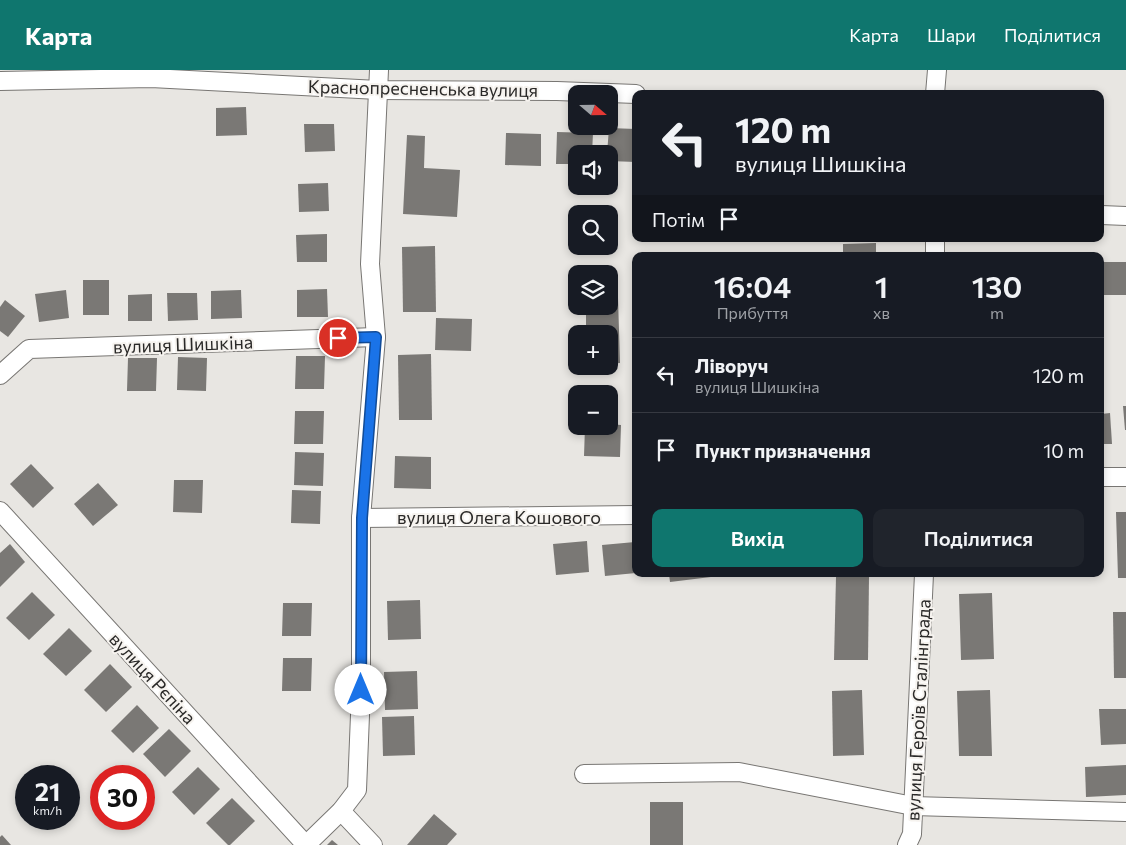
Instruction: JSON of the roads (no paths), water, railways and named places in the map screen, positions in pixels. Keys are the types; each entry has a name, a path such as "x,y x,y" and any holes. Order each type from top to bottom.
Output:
{"street":[{"path":"306,845 341,811 357,790 361,690 362,518 376,337 370,264 379,70"},
{"path":"935,90 937,70"},
{"name":"Краснопресненська вулиця","path":"0,81 151,74 378,90 557,91 632,94"},
{"path":"1104,215 1126,216"},
{"name":"вулиця Шишкіна","path":"0,375 29,349 376,337"},
{"path":"1104,477 1126,476"},
{"name":"вулиця Рєпіна","path":"0,511 306,845"},
{"name":"вулиця Олега Кошового","path":"362,518 632,516"},
{"name":"вулиця Героїв Сталінграда","path":"907,845 912,834 924,577"},
{"path":"584,774 739,772 913,806 1126,812"},
{"path":"341,811 373,845"}]}
